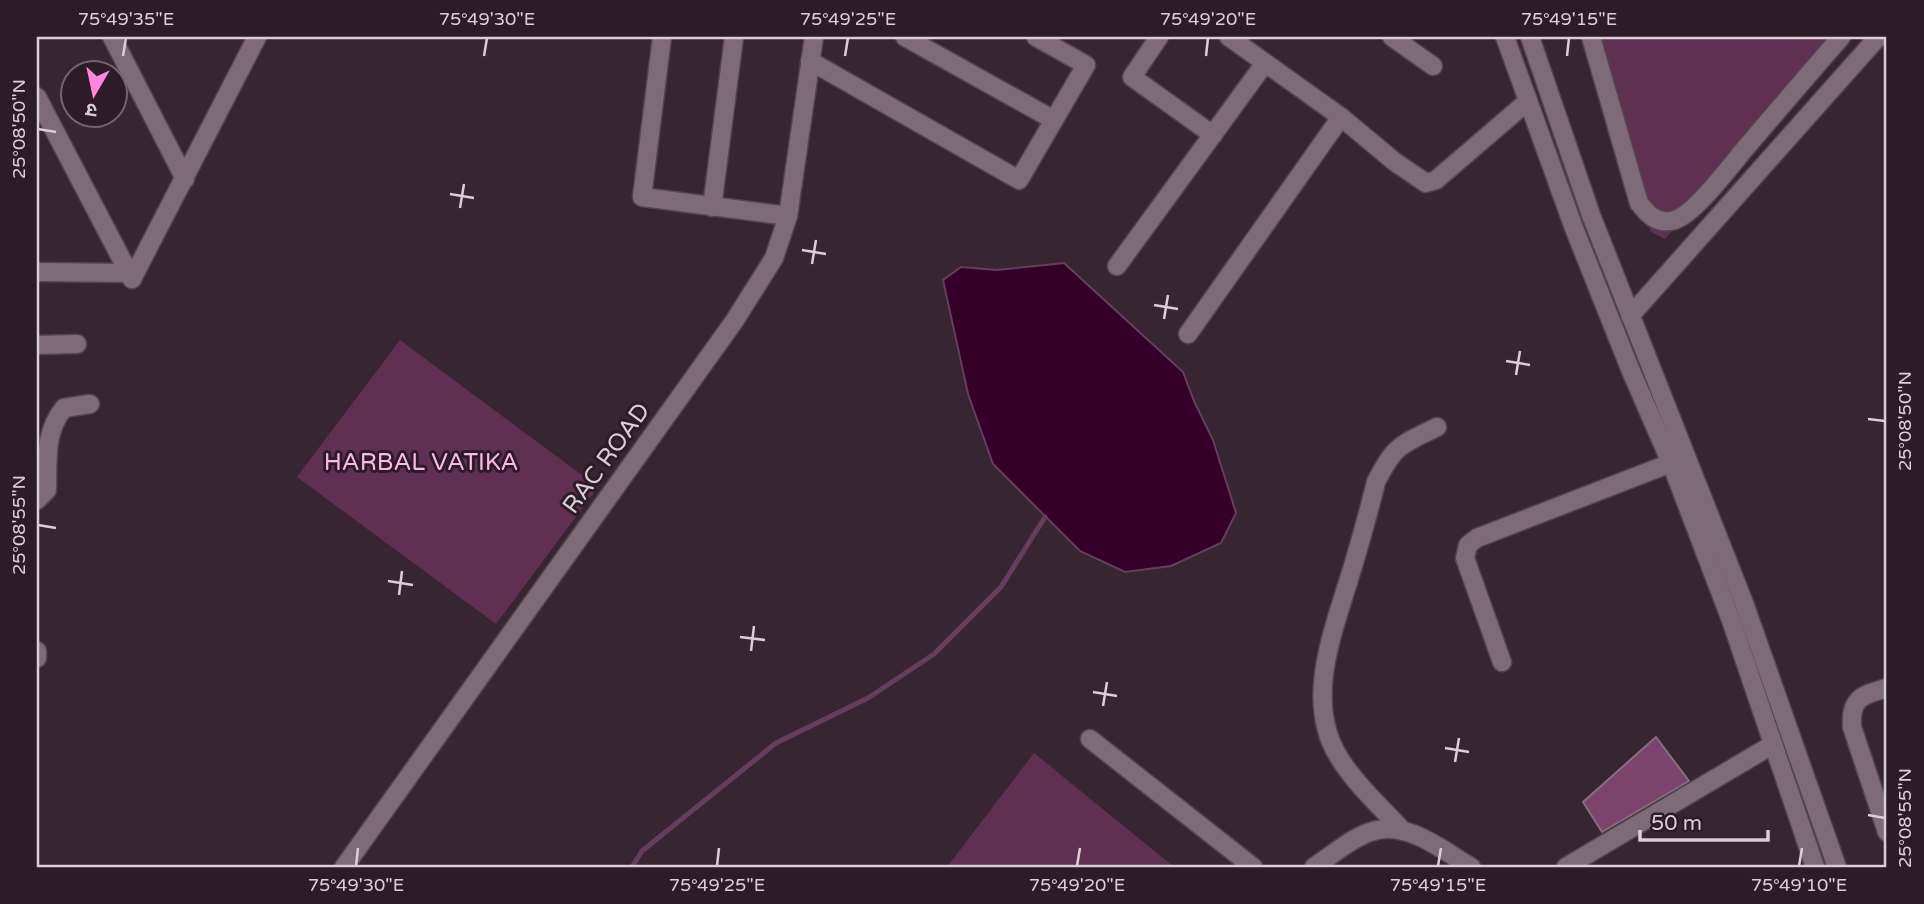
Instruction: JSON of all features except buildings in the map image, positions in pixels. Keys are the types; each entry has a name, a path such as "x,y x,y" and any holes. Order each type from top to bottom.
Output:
{"street":[{"path":"112,37 185,179"},
{"path":"237,37 248,55"},
{"path":"37,97 132,279 257,37"},
{"path":"662,37 642,197 788,216"},
{"path":"712,206 734,37"},
{"name":"RAC ROAD","path":"344,867 735,320 774,258 788,216 814,37"},
{"path":"905,37 1054,120"},
{"path":"810,61 1019,180 1086,65 1036,37"},
{"path":"1159,37 1132,77 1213,135"},
{"path":"1392,37 1433,66"},
{"path":"1505,37 1579,240 1671,463 1731,620 1815,867"},
{"path":"1530,37 1591,215 1744,603 1837,867"},
{"path":"1591,37 1639,203 1649,216 1657,220 1673,220 1688,212 1718,180 1840,37"},
{"path":"1630,316 1878,37"},
{"path":"1234,38 1426,183 1431,183 1528,102"},
{"path":"1116,266 1265,63"},
{"path":"1188,334 1340,117"},
{"path":"37,272 129,273"},
{"path":"37,345 77,344"},
{"path":"37,500 47,490 49,436 55,418 64,408 90,404"},
{"path":"1403,831 1338,757 1327,728 1322,696 1325,658 1376,482 1397,447 1437,427"},
{"path":"1502,662 1465,558 1468,545 1477,538 1671,463"},
{"path":"37,651 37,658"},
{"path":"1887,688 1858,699 1851,711 1852,727 1887,832"},
{"path":"1090,739 1245,865"},
{"path":"1566,867 1772,745"},
{"path":"1314,867 1372,831 1390,829 1419,836 1471,867"}],"green space":[{"path":"1585,37 1846,37 1665,239 1651,232"},
{"name":"HARBAL VATIKA","path":"400,340 598,487 496,624 297,477"},
{"path":"1034,753 1174,867 947,867"}],"shaded area":[{"path":"1064,263 1183,372 1213,440 1236,513 1221,543 1171,566 1125,572 1080,551 993,464 968,394 943,280 961,267 997,270"}],"waterway":[{"path":"632,867 642,851 776,743 868,698 934,654 1001,587 1045,517"}]}
